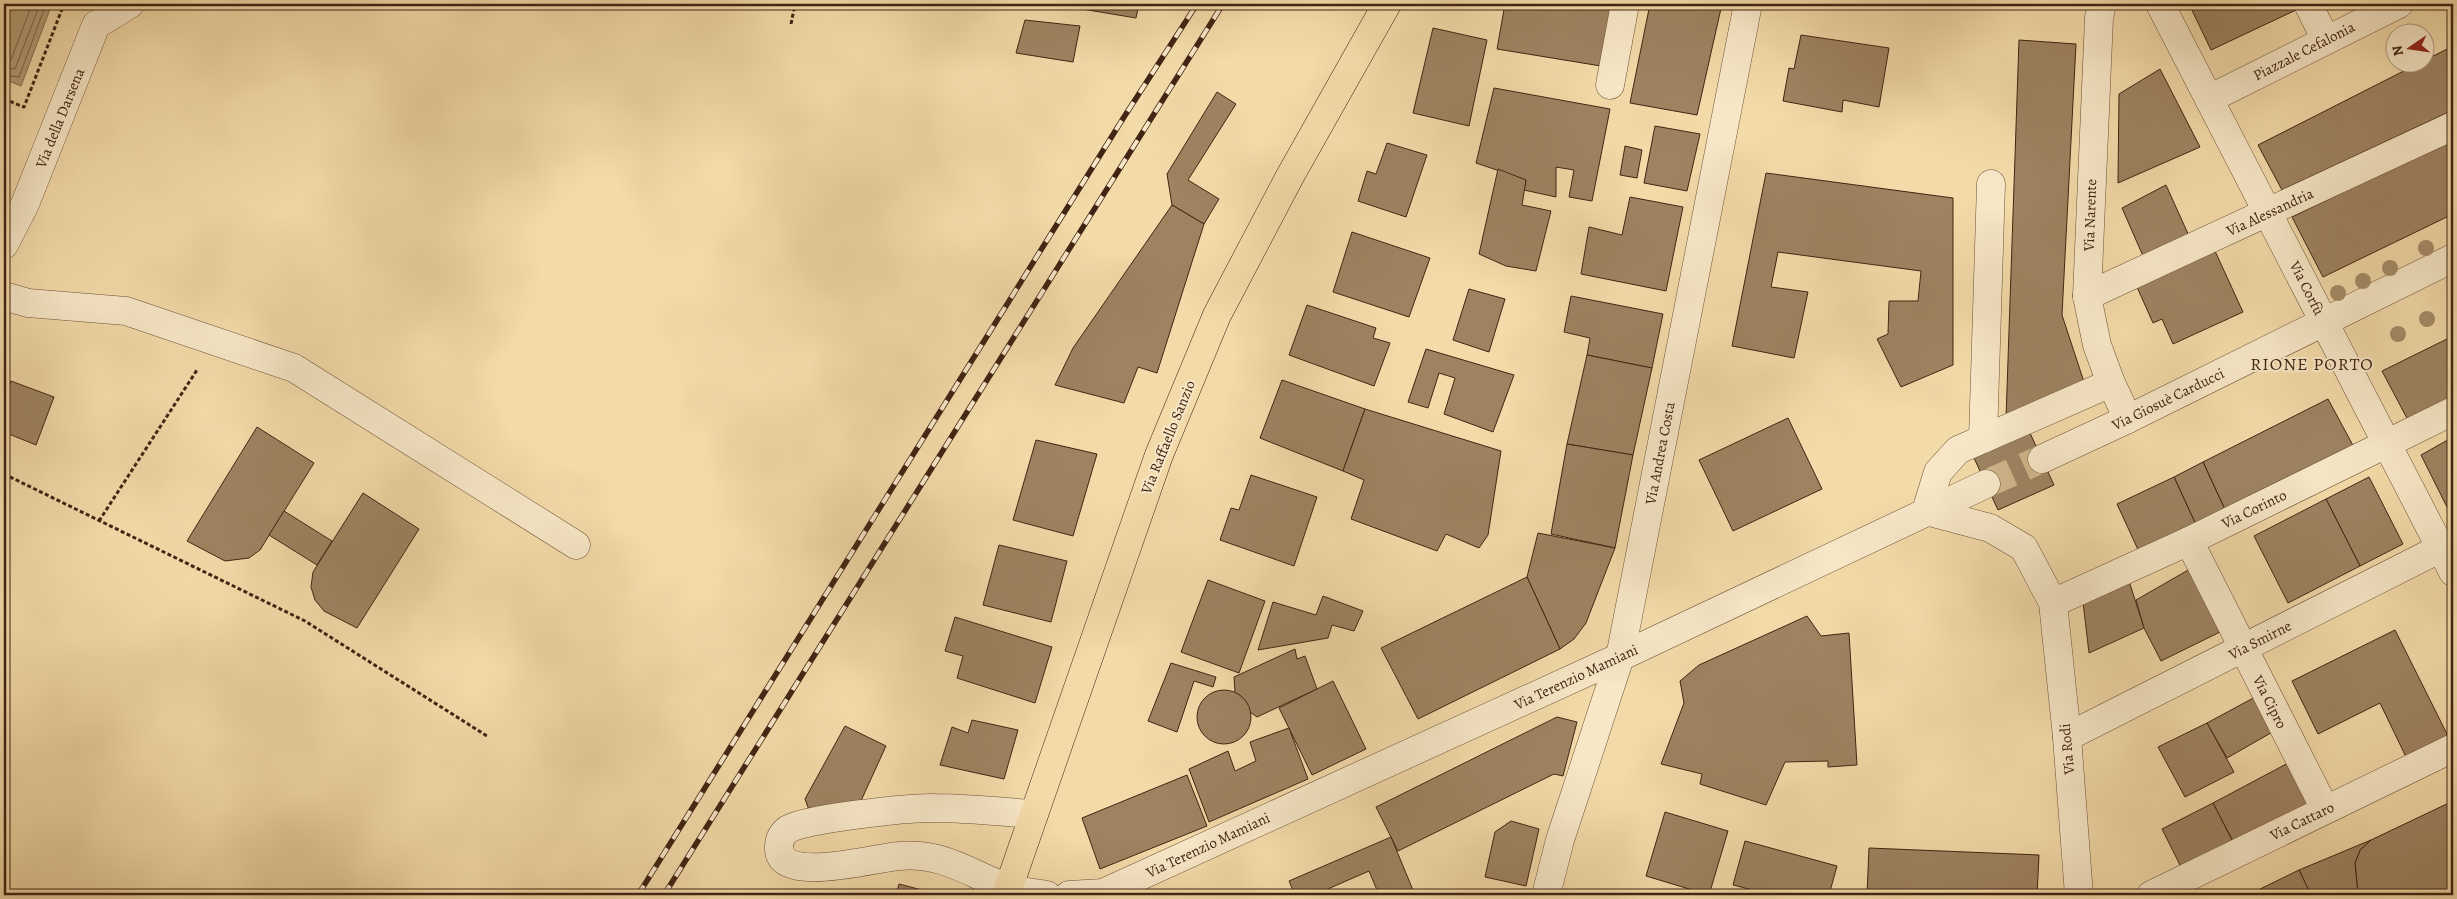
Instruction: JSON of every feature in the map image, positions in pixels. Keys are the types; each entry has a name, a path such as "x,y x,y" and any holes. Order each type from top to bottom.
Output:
{"main road":[{"name":"Via Raffaello Sanzio","path":"1007,892 1158,455 1217,315 1289,178 1387,4"}],"street":[{"name":"Via della Darsena","path":"4,245 26,204 100,14 130,4"},
{"path":"1610,85 1626,4"},
{"name":"Via Andrea Costa","path":"1546,895 1560,840 1620,657 1748,4"},
{"name":"Via Narente","path":"2102,4 2099,18 2087,296 2097,345 2111,383 2128,419"},
{"name":"Via Corfù","path":"2160,4 2386,443 2447,545 2453,572"},
{"path":"2308,4 2326,40"},
{"name":"Piazzale Cefalonia","path":"2209,99 2399,4"},
{"name":"Via Alessandria","path":"2087,296 2453,126"},
{"path":"1983,439 1990,184"},
{"name":"Via Giosuè Carducci","path":"2042,459 2128,419 2453,258"},
{"path":"4,296 28,303 126,311 294,368 576,545"},
{"path":"2053,603 2024,548 1990,528 1926,512 1938,472 1958,450 2111,383"},
{"name":"Via Corinto","path":"2053,603 2189,541 2453,411"},
{"name":"Via Terenzio Mamiani","path":"1068,895 1103,893 1620,657 1986,484"},
{"name":"Via Cipro","path":"2189,541 2242,649 2325,809"},
{"name":"Via Smirne","path":"2067,737 2447,545"},
{"name":"Via Rodi","path":"2053,603 2067,737 2079,895"},
{"name":"Via Cattaro","path":"2150,895 2453,748"},
{"path":"1034,814 935,808 903,809 805,823 788,829 779,839 779,850 785,860 795,866 812,869 900,856 940,858 1007,892 1047,895"}],"path":[{"path":"4,99 24,107 64,4"},
{"path":"791,24 795,4"},
{"path":"99,521 215,341"},
{"path":"4,474 305,621 486,736"}],"water":[{"path":"4,4 52,4 21,86 4,79"}],"building":[{"path":"1052,4 1139,4 1136,18"},
{"path":"1505,4 1613,4 1601,66 1497,49"},
{"path":"1650,4 1722,4 1697,115 1630,103"},
{"path":"2019,4 2061,4 2061,8 2019,8"},
{"path":"2189,4 2293,4 2296,10 2211,50"},
{"path":"1025,20 1080,26 1073,62 1016,53"},
{"path":"1433,28 1487,40 1469,126 1413,113"},
{"path":"1801,35 1889,48 1879,107 1843,100 1842,112 1783,101 1789,68 1794,69"},
{"path":"2019,40 2076,44 2062,315 2085,385 2006,418"},
{"path":"2453,46 2453,110 2282,190 2258,145 2402,72 2434,72 2434,56"},
{"path":"2160,69 2200,147 2118,183 2119,94"},
{"path":"1494,88 1610,109 1592,201 1569,197 1574,170 1556,167 1556,197 1524,190 1526,180 1476,163"},
{"path":"1217,92 1236,104 1188,180 1219,199 1204,224 1172,205 1167,174"},
{"path":"1655,126 1700,134 1687,191 1644,183"},
{"path":"2453,139 2453,214 2323,277 2292,217"},
{"path":"1387,143 1427,155 1406,217 1358,201 1367,171 1376,174"},
{"path":"1625,146 1642,150 1637,178 1620,175"},
{"path":"1498,169 1526,180 1522,205 1551,211 1536,271 1506,266 1479,254"},
{"path":"1766,173 1953,198 1953,365 1901,387 1877,339 1888,334 1889,301 1918,301 1921,271 1778,252 1771,287 1808,292 1794,358 1732,346"},
{"path":"2166,185 2189,236 2143,256 2122,208"},
{"path":"1630,197 1683,207 1666,291 1581,274 1589,227 1622,235"},
{"path":"1172,205 1204,224 1157,373 1138,367 1124,403 1055,385 1073,348"},
{"path":"1352,232 1430,258 1409,317 1333,292"},
{"path":"2215,251 2243,312 2173,344 2162,319 2153,323 2137,287"},
{"path":"1469,289 1505,299 1489,352 1453,340"},
{"path":"1571,296 1663,314 1652,368 1587,355 1590,338 1564,332"},
{"path":"1307,305 1376,328 1373,338 1390,343 1374,386 1289,355"},
{"path":"2453,336 2453,404 2410,424 2382,371"},
{"path":"1426,349 1514,375 1493,432 1444,414 1455,378 1439,373 1428,408 1408,402"},
{"path":"1587,355 1652,368 1633,455 1567,444"},
{"path":"1282,380 1365,409 1343,471 1260,438"},
{"path":"11,381 54,397 36,445 4,432 4,401"},
{"path":"2328,399 2356,451 2227,514 2203,462"},
{"path":"1365,409 1501,451 1488,535 1479,548 1446,534 1437,551 1351,519 1364,480 1343,471"},
{"path":"1788,418 1822,489 1733,531 1699,460"},
{"path":"257,427 314,463 260,550 249,558 225,561 187,541"},
{"path":"2030,433 2054,485 1998,510 1974,458"},
{"path":"2453,437 2453,517 2452,517 2421,455"},
{"path":"1036,440 1097,454 1073,536 1013,520"},
{"path":"1567,444 1633,455 1615,548 1551,534"},
{"path":"2203,462 2227,514 2197,527 2174,477"},
{"path":"1251,475 1317,497 1294,566 1220,540 1231,508 1239,510"},
{"path":"2174,477 2197,527 2140,554 2117,504"},
{"path":"2369,477 2403,544 2360,566 2326,499"},
{"path":"363,493 419,529 357,628 324,611 315,600 311,587 313,572"},
{"path":"2326,499 2360,566 2288,603 2254,536"},
{"path":"284,511 332,541 317,565 269,535"},
{"path":"1538,533 1615,548 1586,623 1574,639 1560,649 1527,577"},
{"path":"999,545 1067,561 1051,622 983,605"},
{"path":"2190,569 2220,632 2161,661 2144,628 2136,600"},
{"path":"1527,577 1560,649 1418,719 1381,648"},
{"path":"1208,580 1265,601 1239,673 1181,652"},
{"path":"2129,581 2144,628 2089,653 2083,602"},
{"path":"1323,596 1363,611 1354,631 1332,625 1328,638 1258,650 1273,602 1316,615"},
{"path":"1807,616 1821,636 1849,633 1857,765 1828,767 1828,761 1785,762 1766,805 1700,784 1702,774 1661,764 1684,703 1680,681 1699,665"},
{"path":"955,617 1052,647 1035,703 957,678 963,656 945,651"},
{"path":"2395,630 2449,738 2407,759 2380,703 2318,734 2292,681"},
{"path":"1295,649 1297,659 1305,656 1317,689 1257,717 1250,712 1242,697 1235,693 1234,677"},
{"path":"1171,663 1216,677 1213,687 1194,681 1177,732 1148,721"},
{"path":"1333,681 1366,749 1312,775 1279,708"},
{"path":"1224,690 1234,692 1243,698 1249,707 1251,717 1249,727 1243,736 1234,742 1224,744 1214,742 1205,736 1199,727 1197,717 1199,707 1205,698 1214,692"},
{"path":"2257,696 2276,730 2227,758 2207,723"},
{"path":"1557,717 1577,722 1563,776 1554,774 1398,851 1376,807"},
{"path":"972,720 1018,730 1004,779 940,765 952,727 968,733"},
{"path":"2207,723 2234,772 2185,797 2158,747"},
{"path":"845,726 886,746 860,803 809,810 805,799"},
{"path":"1289,728 1308,779 1209,822 1189,769 1228,751 1235,771 1256,761 1250,742"},
{"path":"2290,762 2313,806 2236,847 2213,803"},
{"path":"1187,775 1207,826 1100,869 1082,818"},
{"path":"2453,801 2453,895 2358,895 2355,863 2360,850 2371,840"},
{"path":"2213,803 2232,840 2181,867 2162,829"},
{"path":"1665,812 1728,831 1709,895 1646,876"},
{"path":"1511,821 1539,829 1526,886 1485,877 1495,832"},
{"path":"1391,837 1413,890 1400,895 1379,895 1369,871 1314,895 1295,895 1289,881"},
{"path":"2371,840 2360,850 2355,863 2358,895 2311,895 2299,870"},
{"path":"1745,841 1837,866 1829,895 1772,895 1733,885"},
{"path":"1869,848 2039,855 2037,895 1867,895"},
{"path":"2299,870 2311,895 2253,895 2252,893"},
{"path":"899,884 941,895 896,895"}],"tunnel":[{"path":"1986,484 2042,459"}],"railway":[{"path":"638,895 1124,117 1197,4"},
{"path":"664,895 1223,4"}],"district":[{"name":"RIONE PORTO","path":"2312,364"}]}
